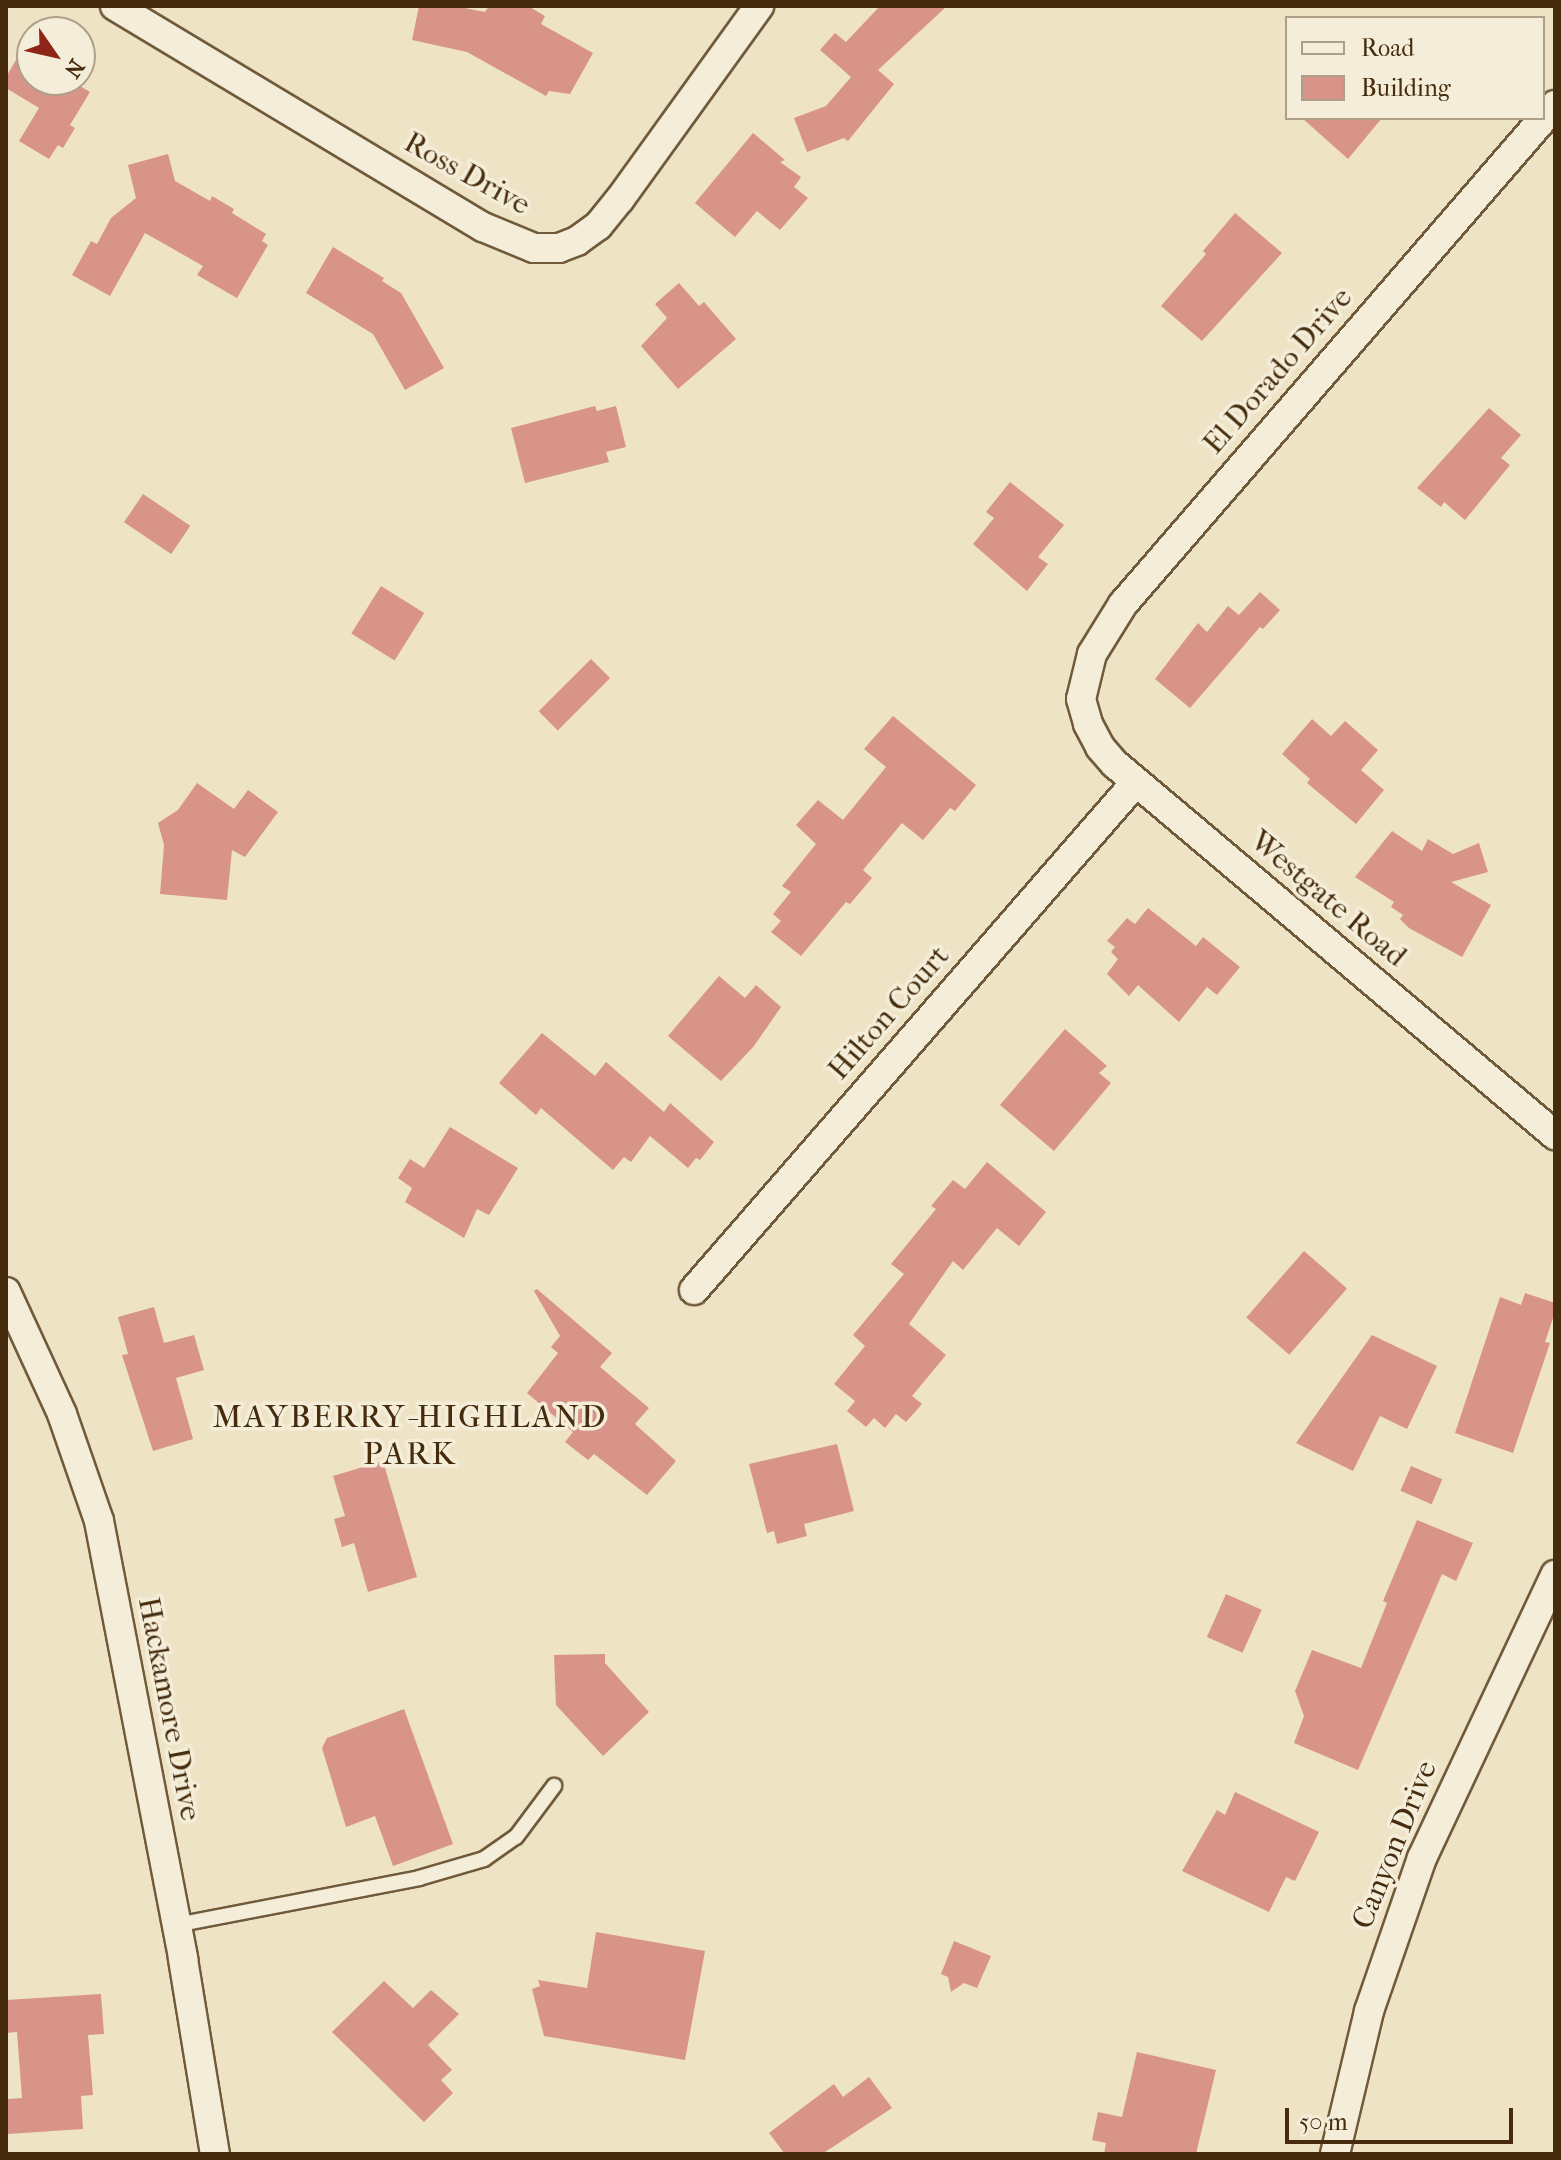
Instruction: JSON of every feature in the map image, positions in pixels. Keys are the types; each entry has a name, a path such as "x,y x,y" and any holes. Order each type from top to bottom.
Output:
{"street":[{"name":"Ross Drive","path":"115,6 483,227 534,248 559,248 577,241 598,226 759,6"},
{"name":"El Dorado Drive","path":"1081,699 1092,654 1123,604 1542,120"},
{"name":"Westgate Road","path":"1081,699 1100,747 1136,782 1555,1135"},
{"name":"Hilton Court","path":"694,1290 1136,782"},
{"name":"Hackamore Drive","path":"6,1292 62,1414 99,1521 176,1925 215,2154"},
{"name":"Canyon Drive","path":"1335,2154 1369,2011 1422,1858 1555,1575"}],"lane":[{"path":"176,1925 419,1878 484,1859 516,1837 554,1786"}],"building":[{"path":"419,6 455,6 485,12 489,6 528,6 545,16 541,24 593,53 570,94 549,91 546,96 467,52 412,40"},
{"path":"880,6 947,6 878,70 894,84 848,141 844,138 807,152 794,118 826,106 851,77 820,50 835,33 846,42"},
{"path":"16,60 16,94 6,88 6,77"},
{"path":"19,96 88,96 70,125 75,128 63,148 58,145 49,159 19,141 39,108"},
{"path":"1304,120 1380,120 1348,159"},
{"path":"753,133 785,160 780,162 801,177 794,187 808,198 780,230 757,211 735,237 695,203"},
{"path":"168,154 175,181 210,201 212,196 266,234 262,241 268,245 237,298 197,275 203,266 145,233 110,296 72,275 91,241 97,244 111,218 136,198 128,165"},
{"path":"1235,213 1282,253 1202,341 1161,306 1206,254 1203,251"},
{"path":"333,247 384,278 382,281 401,293 444,368 405,390 373,334 306,293"},
{"path":"679,283 699,306 704,302 736,339 678,389 641,346 667,318 655,304"},
{"path":"595,406 597,411 616,406 626,447 606,452 609,462 525,483 511,428"},
{"path":"1489,408 1521,435 1501,458 1510,465 1465,520 1444,502 1441,507 1417,488"},
{"path":"1010,482 1064,525 1038,557 1048,564 1027,591 973,544 994,518 986,512"},
{"path":"143,494 190,526 171,554 124,522"},
{"path":"381,586 424,613 395,661 351,633"},
{"path":"1260,592 1280,610 1263,629 1260,627 1190,708 1155,679 1198,623 1207,632 1228,606 1239,615"},
{"path":"591,659 610,678 558,730 539,711"},
{"path":"893,716 976,785 955,811 950,808 923,840 902,823 863,870 872,878 850,904 846,902 801,956 771,932 781,921 773,914 791,892 782,886 816,844 796,825 818,800 843,820 886,767 864,749"},
{"path":"1312,719 1331,736 1345,721 1378,750 1361,770 1384,790 1356,824 1307,783 1310,779 1282,754"},
{"path":"197,783 234,809 248,790 278,812 245,857 232,850 227,900 160,894 164,845 158,823 178,810"},
{"path":"1392,831 1422,851 1428,839 1453,854 1479,843 1488,872 1451,882 1491,905 1462,957 1409,928 1400,919 1403,915 1391,907 1394,902 1355,877"},
{"path":"1148,908 1196,946 1203,937 1240,967 1217,995 1207,987 1179,1022 1138,985 1129,996 1107,974 1118,959 1111,952 1115,947 1107,941 1127,918 1135,924"},
{"path":"719,976 745,998 756,985 781,1007 754,1046 721,1081 668,1036"},
{"path":"1065,1029 1107,1066 1099,1073 1111,1083 1054,1151 1000,1105"},
{"path":"542,1033 595,1076 606,1062 664,1112 670,1103 714,1142 700,1160 696,1158 688,1168 650,1136 631,1162 624,1157 613,1170 541,1108 536,1115 499,1083"},
{"path":"450,1127 518,1168 489,1215 477,1209 464,1238 405,1202 412,1188 398,1178 410,1159 424,1168"},
{"path":"987,1162 1046,1212 1019,1246 997,1228 963,1270 953,1261 909,1324 946,1355 912,1396 922,1404 906,1422 896,1414 885,1428 874,1418 866,1427 847,1411 855,1401 834,1384 865,1346 853,1335 904,1274 891,1264 936,1209 931,1206 953,1180 965,1189"},
{"path":"1304,1251 1347,1288 1289,1355 1246,1317"},
{"path":"537,1289 612,1353 600,1367 649,1408 635,1424 676,1461 647,1495 594,1454 588,1460 565,1442 573,1432 527,1393 558,1353 551,1347 560,1336 534,1291"},
{"path":"1525,1293 1555,1303 1555,1312 1545,1342 1550,1343 1513,1453 1455,1433 1500,1297 1521,1305"},
{"path":"154,1307 164,1343 194,1335 204,1370 176,1378 193,1439 153,1451 122,1355 128,1354 118,1317"},
{"path":"1372,1335 1437,1366 1407,1429 1380,1416 1353,1471 1296,1443"},
{"path":"837,1444 854,1511 804,1524 807,1536 777,1544 774,1531 767,1533 749,1464"},
{"path":"383,1461 417,1577 368,1592 354,1543 342,1547 334,1519 345,1516 333,1476"},
{"path":"1411,1466 1442,1479 1432,1504 1400,1491"},
{"path":"1417,1520 1473,1543 1456,1581 1442,1574 1358,1770 1294,1743 1304,1716 1295,1691 1312,1650 1361,1668 1387,1603 1383,1601"},
{"path":"1226,1594 1262,1610 1243,1653 1207,1637"},
{"path":"605,1654 605,1663 649,1712 603,1756 556,1705 554,1655"},
{"path":"404,1709 453,1844 393,1866 375,1816 346,1827 322,1748 327,1738"},
{"path":"1235,1792 1319,1832 1295,1881 1286,1877 1269,1912 1182,1871 1217,1810 1225,1815"},
{"path":"596,1932 705,1951 685,2060 544,2036 532,1989 540,1986 538,1980 587,1988"},
{"path":"954,1941 991,1956 977,1988 964,1983 951,1992 948,1977 941,1974"},
{"path":"384,1981 413,2008 431,1990 459,2014 428,2045 452,2070 441,2080 453,2093 424,2122 332,2032"},
{"path":"101,1994 104,2034 88,2035 93,2095 81,2096 83,2129 8,2134 8,2099 22,2098 17,2032 6,2033 6,2000"},
{"path":"1137,2052 1216,2070 1196,2154 1104,2154 1106,2143 1092,2140 1098,2112 1122,2117"},
{"path":"869,2077 892,2108 822,2154 785,2154 769,2133 834,2084 843,2097"}],"district":[{"name":"MAYBERRY-HIGHLAND PARK","path":"410,1436"}]}
